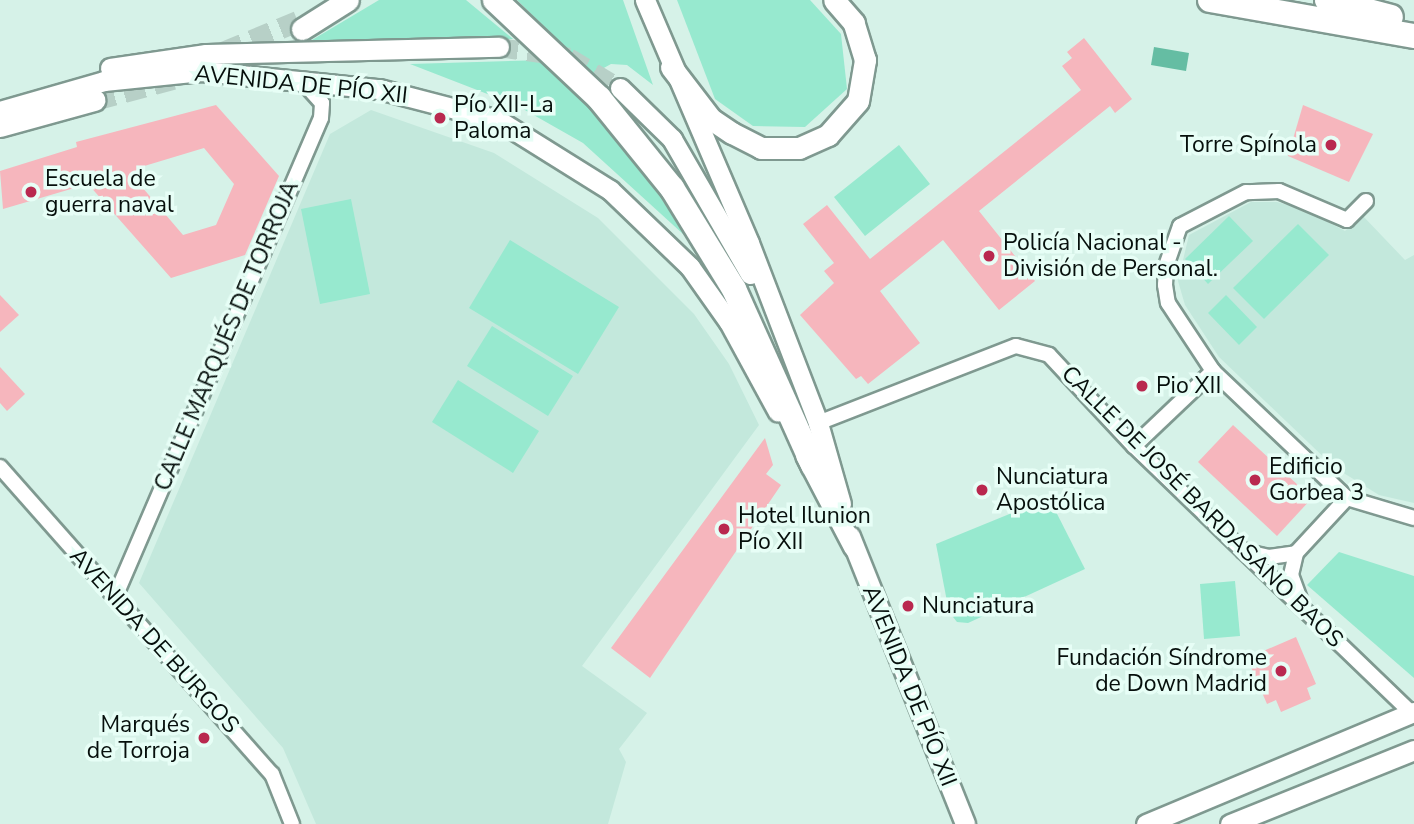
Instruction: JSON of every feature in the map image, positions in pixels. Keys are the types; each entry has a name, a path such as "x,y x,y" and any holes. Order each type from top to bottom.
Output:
{"highway":[{"path":"495,0 599,98 672,188 734,289 813,466"},
{"path":"1210,0 1414,36"},
{"path":"1327,0 1414,24"}],"main road":[{"path":"339,0 300,25 348,0"},
{"name":"AVENIDA DE PÍO XII","path":"646,0 671,67 749,243 781,334 818,423 853,547"},
{"path":"671,67 711,119 732,133 761,148 799,148 828,135 858,101 866,60 854,23 834,0"},
{"name":"AVENIDA DE PÍO XII","path":"0,97 172,57 499,47"},
{"name":"AVENIDA DE PÍO XII","path":"0,111 104,81 162,72 301,80 379,89 498,120 610,190 690,267 729,322 813,466 853,547 965,824"},
{"name":"AVENIDA DE PÍO XII","path":"620,88 672,139 781,334"},
{"path":"0,126 94,100"},
{"path":"1146,824 1413,713"},
{"path":"1230,824 1414,750"}],"street":[{"name":"CALLE MARQUÉS DE TORROJA","path":"116,597 321,118 322,103 301,80"},
{"path":"1366,201 1347,220 1260,187 1180,226 1166,266 1168,303 1213,371 1347,498 1414,518"},
{"name":"CALLE DE JOSÉ BARDASANO BAOS","path":"818,423 1016,345 1049,355 1134,446 1413,713"},
{"path":"1134,446 1213,371"},
{"name":"AVENIDA DE BURGOS","path":"0,467 272,774 292,824"},
{"path":"1303,609 1291,575 1296,552 1347,498"},
{"path":"1243,551 1269,558 1296,552"}],"shaded area":[{"path":"379,0 466,0 513,39 307,43"},
{"path":"517,0 623,0 653,85 627,65 611,64 593,74"},
{"path":"677,0 810,0 841,34 847,89 805,127 753,126 715,99"},
{"path":"1154,47 1189,53 1186,71 1151,65"},
{"path":"544,60 613,131 694,244 583,143 516,105 410,64"},
{"path":"371,110 494,153 598,218 694,314 729,364 759,425 582,666 647,713 619,749 626,762 608,824 316,824 283,748 139,583 330,134"},
{"path":"899,145 930,184 865,236 834,197"},
{"path":"351,199 370,294 320,304 301,209"},
{"path":"1251,202 1277,202 1305,210 1345,231 1362,215 1405,260 1414,255 1414,503 1379,495 1334,467 1219,357 1185,305 1178,281 1189,235"},
{"path":"1229,216 1253,241 1208,284 1185,259"},
{"path":"1298,224 1329,255 1264,319 1233,288"},
{"path":"510,240 619,307 578,374 469,308"},
{"path":"1226,295 1257,327 1239,345 1208,313"},
{"path":"492,326 573,376 548,416 467,366"},
{"path":"458,380 539,431 513,473 432,422"},
{"path":"1049,498 1085,569 968,623 957,622 949,612 936,544"},
{"path":"1339,552 1414,576 1414,678 1307,585"},
{"path":"1235,581 1240,636 1204,639 1200,584"}],"building":[{"path":"1084,38 1132,99 1115,113 1110,106 979,211 1035,281 999,310 943,240 880,291 920,343 868,384 861,376 856,379 800,315 834,283 824,271 834,263 803,224 827,205 870,259 1081,90 1062,66 1072,58 1067,52"},
{"name":"Escuela de guerra naval","path":"216,105 279,176 245,255 171,278 88,184 3,209 0,171 77,147 76,142","holes":["204,148 234,184 216,225 183,235 136,180 141,167"]},
{"name":"Torre Spínola","path":"1303,105 1373,134 1349,182 1288,156"},
{"path":"0,295 19,315 0,332"},
{"path":"0,367 25,394 7,411 0,403"},
{"name":"Edificio Gorbea 3","path":"1233,425 1312,498 1277,536 1198,462"},
{"name":"Hotel Ilunion Pío XII","path":"765,438 773,465 766,474 781,485 650,678 611,648"},
{"name":"Fundación Síndrome de Down Madrid","path":"1296,637 1316,684 1307,688 1311,699 1281,712 1276,700 1267,704 1247,658"}],"tunnel":[{"path":"223,52 298,21"},
{"path":"499,47 569,57 620,88"},
{"path":"94,100 173,79"}],"place":[{"name":"Pío XII-La Paloma","path":"440,118"},
{"name":"Torre Spínola","path":"1331,145"},
{"name":"Escuela de guerra naval","path":"31,192"},
{"name":"Policía Nacional - División de Personal.","path":"989,256"},
{"name":"Pio XII","path":"1142,386"},
{"name":"Edificio Gorbea 3","path":"1255,480"},
{"name":"Nunciatura Apostólica","path":"982,490"},
{"name":"Hotel Ilunion Pío XII","path":"724,529"},
{"name":"Nunciatura","path":"908,606"},
{"name":"Fundación Síndrome de Down Madrid","path":"1281,671"},
{"name":"Marqués de Torroja","path":"204,738"}]}
